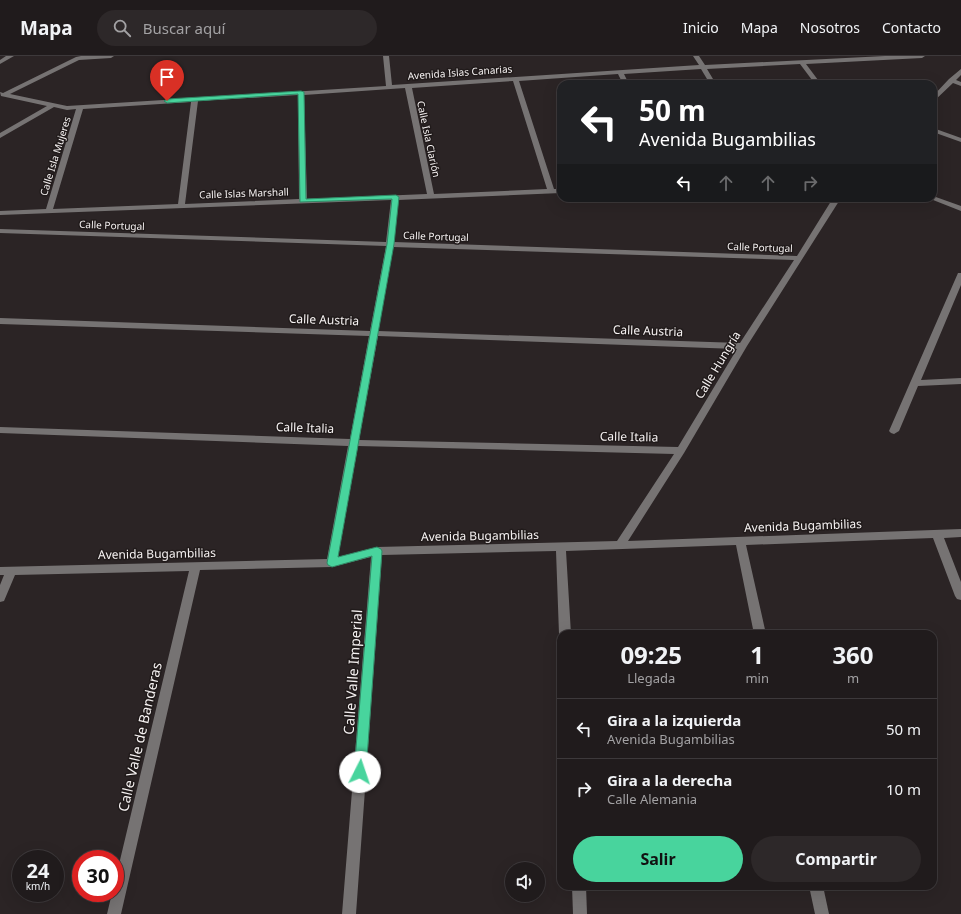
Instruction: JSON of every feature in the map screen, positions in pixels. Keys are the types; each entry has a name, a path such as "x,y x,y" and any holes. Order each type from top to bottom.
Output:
{"street":[{"path":"0,62 11,56"},
{"path":"2,95 78,58 111,56"},
{"path":"386,56 390,87"},
{"path":"696,56 710,80"},
{"name":"Avenida Islas Canarias","path":"2,95 67,108 702,67 922,56"},
{"path":"802,62 815,80"},
{"path":"937,96 961,71"},
{"path":"620,72 624,80"},
{"path":"515,79 551,191"},
{"path":"951,80 961,84"},
{"name":"Calle Isla Clarión","path":"408,86 430,196"},
{"path":"301,92 303,201"},
{"path":"181,206 195,99"},
{"path":"0,136 52,106"},
{"name":"Calle Isla Mujeres","path":"49,211 80,107"},
{"path":"937,131 961,140"},
{"name":"Calle Islas Marshall","path":"0,213 557,191"},
{"path":"332,563 390,244 396,197"},
{"path":"937,200 961,209"},
{"name":"Calle Hungría","path":"620,545 681,451 743,346 834,202"},
{"name":"Calle Portugal","path":"0,231 799,258"},
{"path":"894,431 961,275"},
{"name":"Calle Austria","path":"0,321 743,346"},
{"path":"915,383 961,381"},
{"name":"Calle Italia","path":"0,430 354,443 681,451"},
{"name":"Avenida Bugambilias","path":"5,571 332,563 377,551 560,547 961,533"},
{"path":"937,534 961,596"},
{"path":"740,541 759,630"},
{"path":"560,547 565,630"},
{"name":"Calle Valle Imperial","path":"349,914 377,551"},
{"name":"Calle Valle de Banderas","path":"114,914 195,567"},
{"path":"0,598 5,571"},
{"path":"579,890 580,914"},
{"path":"817,890 822,914"}],"route":[{"path":"167,101 301,92 303,201 396,197 390,244 332,563 377,551 360,772"}]}
